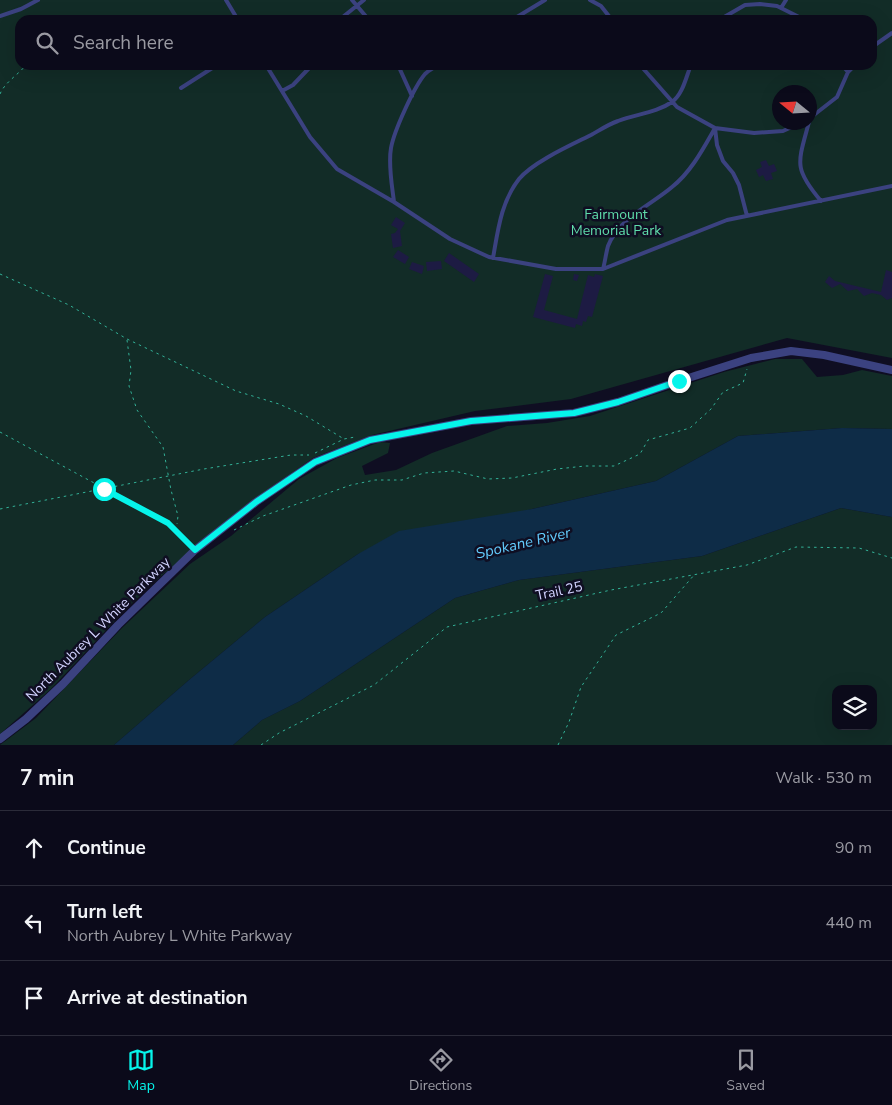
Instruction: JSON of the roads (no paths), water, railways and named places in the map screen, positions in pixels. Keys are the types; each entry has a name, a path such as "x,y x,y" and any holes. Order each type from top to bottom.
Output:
{"street":[{"name":"North Aubrey L White Parkway","path":"0,739 26,719 63,684 118,625 195,550 256,502 315,462 370,440 471,421 574,413 618,402 751,358 791,351 824,355 892,370"}],"lane":[{"path":"0,16 22,10 38,0"},
{"path":"226,0 235,15"},
{"path":"352,0 366,15"},
{"path":"345,15 364,0"},
{"path":"520,15 544,0"},
{"path":"590,0 601,6 608,15"},
{"path":"756,0 796,15"},
{"path":"781,8 786,0"},
{"path":"727,15 745,4 771,5"},
{"path":"877,43 892,33"},
{"path":"181,88 209,70"},
{"path":"269,70 310,137 337,169 394,202 450,239 493,258 556,269 603,269 727,220 892,186"},
{"path":"282,91 293,85 307,70"},
{"path":"400,70 412,96"},
{"path":"394,202 391,148 396,130 412,96 426,73 430,70"},
{"path":"644,70 677,106 715,128 754,133 785,130"},
{"path":"493,258 497,228 504,207 520,178 567,147 616,121 655,110 672,101 680,94 689,70"},
{"path":"817,113 837,97 848,72"},
{"path":"715,128 717,145 723,161 733,173 739,185 748,216"},
{"path":"603,269 608,246 620,229 634,214 672,187 697,158 715,128"},
{"path":"806,130 800,154 800,169 806,183 821,201"},
{"path":"172,528 195,550"}],"water":[{"name":"Spokane River","path":"842,428 892,429 892,517 841,508 702,556 519,580 455,598 300,701 262,720 233,745 114,745 265,617 358,554 399,531 532,509 656,481 738,436"}],"park label":[{"name":"Fairmount Memorial Park","path":"616,222"}]}
